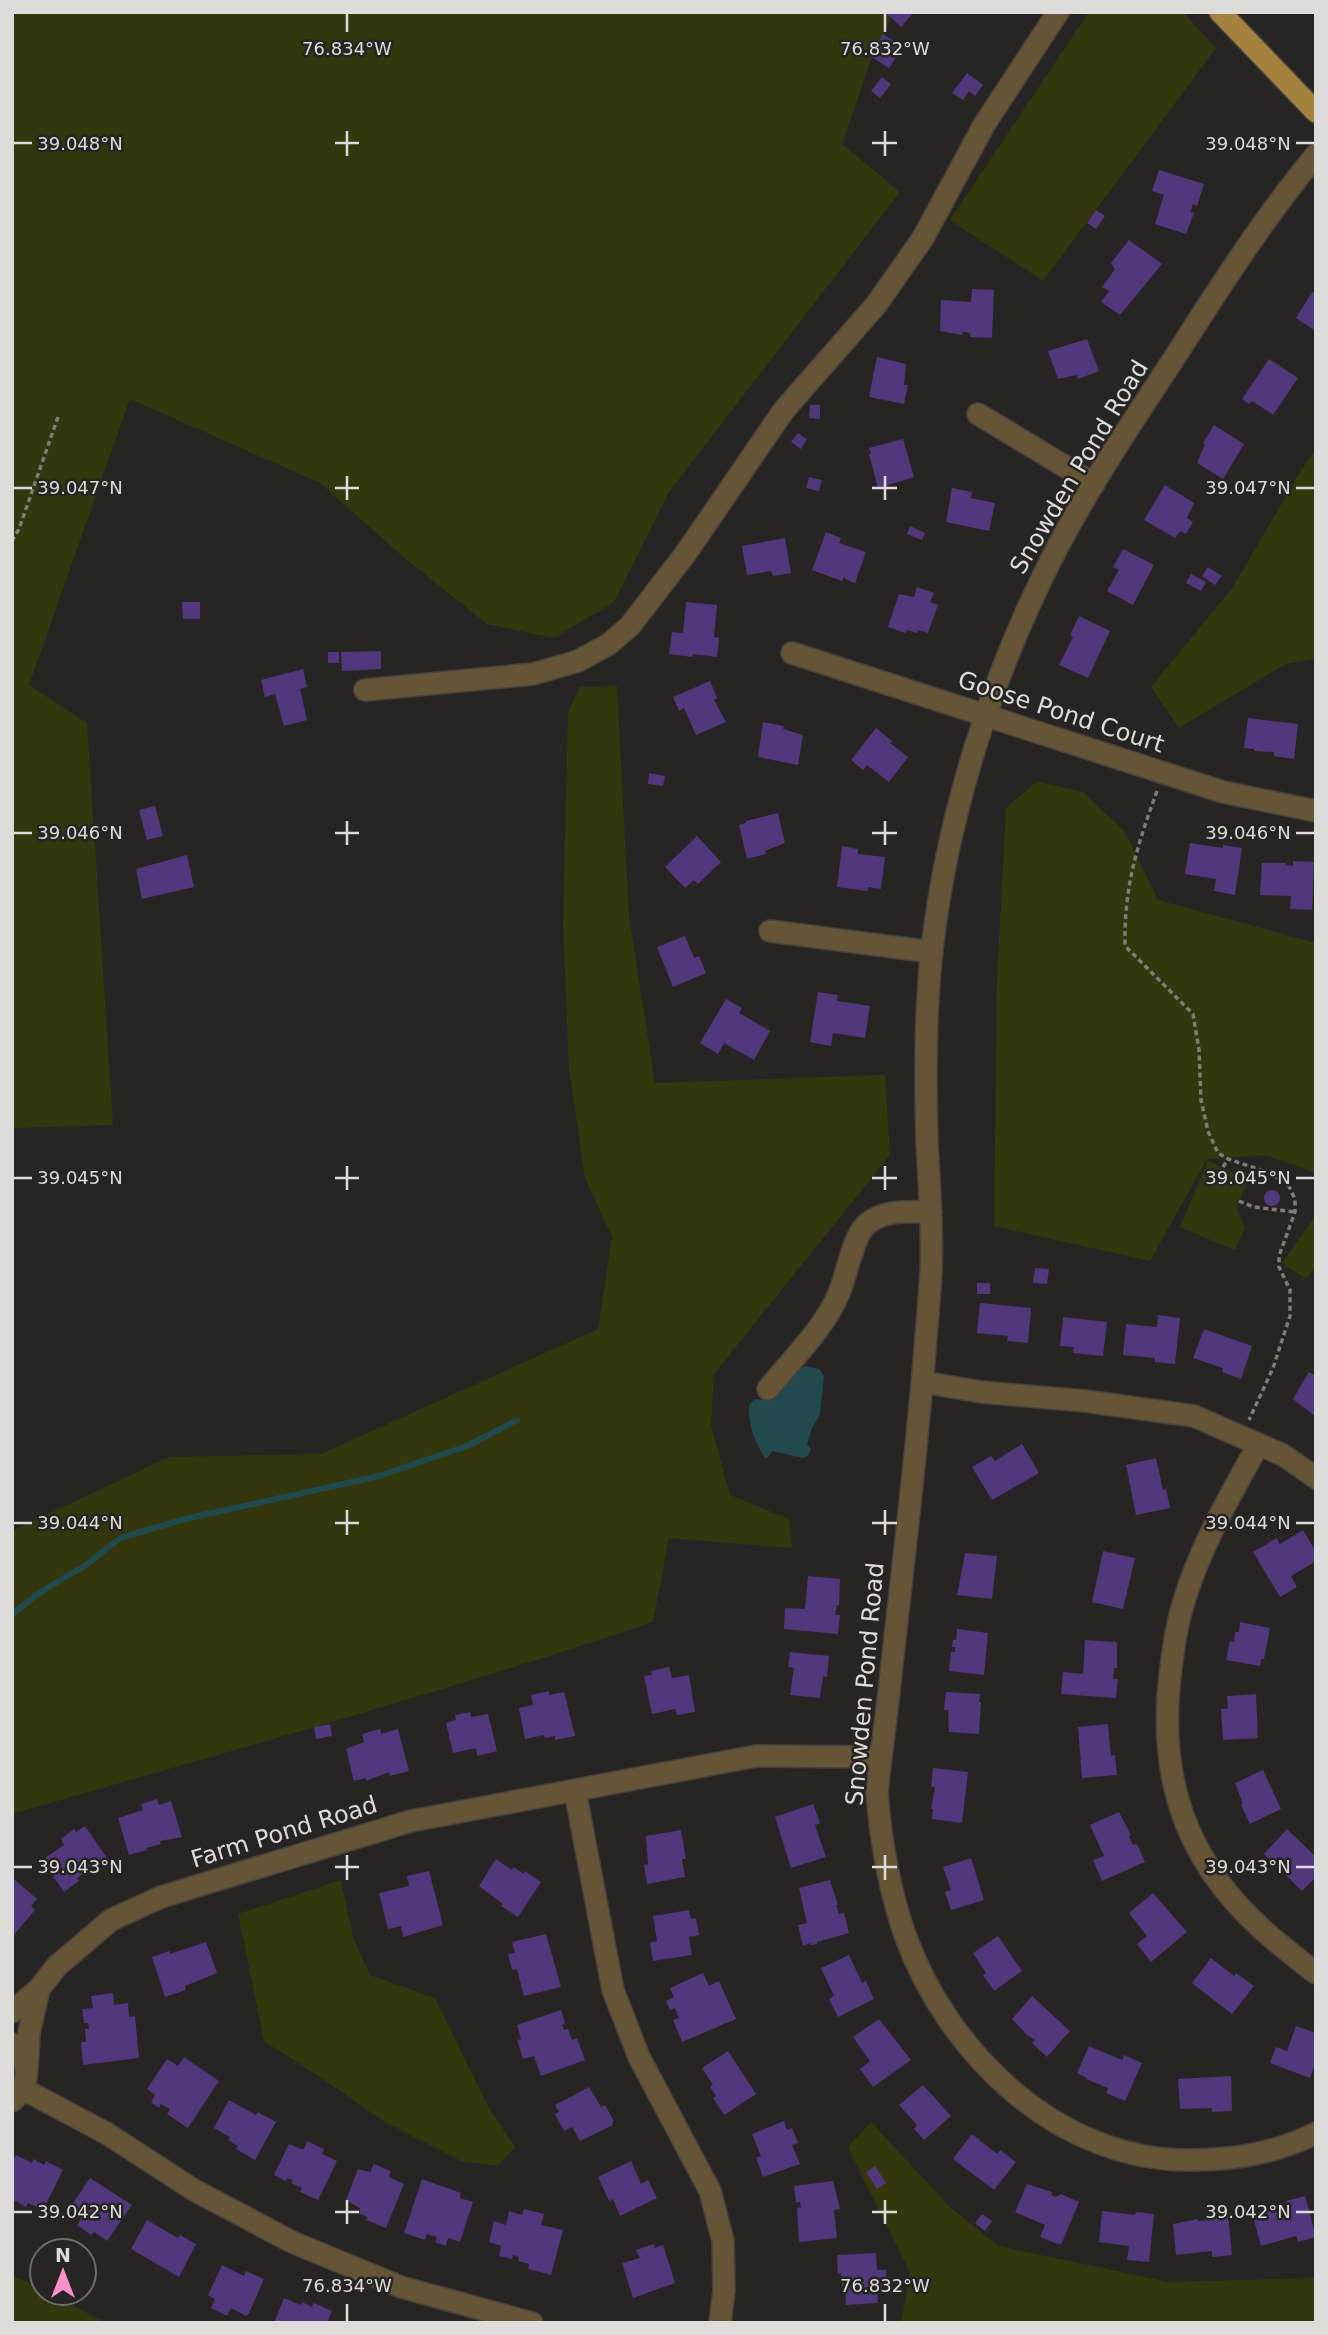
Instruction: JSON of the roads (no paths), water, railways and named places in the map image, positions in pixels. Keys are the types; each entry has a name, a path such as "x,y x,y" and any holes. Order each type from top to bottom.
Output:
{"main road":[{"path":"1220,12 1316,112"}],"street":[{"path":"365,690 533,674 556,669 578,661 608,644 630,626 686,553 784,410 876,305 923,238 984,125 1058,12"},
{"name":"Snowden Pond Road","path":"1316,155 1296,179 1205,310 1094,484 1059,545 1031,599 986,715 957,816 944,872 932,952 926,1073 931,1268 923,1382 877,1794 880,1833 893,1896 905,1936 920,1969 962,2040 1009,2087 1060,2126 1098,2144 1133,2155 1172,2161 1223,2160 1262,2154 1299,2142 1316,2133"},
{"path":"978,414 1094,484"},
{"name":"Goose Pond Court","path":"792,653 1223,792 1316,811"},
{"path":"770,931 932,952"},
{"path":"768,1389 827,1315 838,1295 865,1225 878,1216 893,1213 931,1212"},
{"path":"923,1382 981,1392 1194,1416 1283,1455 1316,1478"},
{"path":"1250,1441 1203,1548 1182,1607 1175,1637 1166,1707 1167,1746 1181,1810 1192,1841 1212,1875 1264,1931 1316,1973"},
{"name":"Farm Pond Road","path":"12,2012 39,1989 57,1966 111,1920 161,1897 411,1822 756,1756 880,1757"},
{"path":"576,1791 613,1990 639,2057 710,2191 723,2241 724,2291 720,2323"},
{"name":"Farm Pond Road","path":"21,2086 39,1989"},
{"path":"12,2044 24,2057 21,2086 106,2133 194,2190 292,2242 401,2287 532,2323"}],"water":[{"path":"805,1366 819,1369 824,1376 820,1415 807,1444 811,1449 808,1456 803,1458 773,1451 766,1459 753,1434 749,1405 755,1399 765,1400 783,1380"}],"waterway":[{"path":"12,1614 42,1591 86,1565 120,1538 185,1519 379,1476 467,1446 517,1420"}]}
